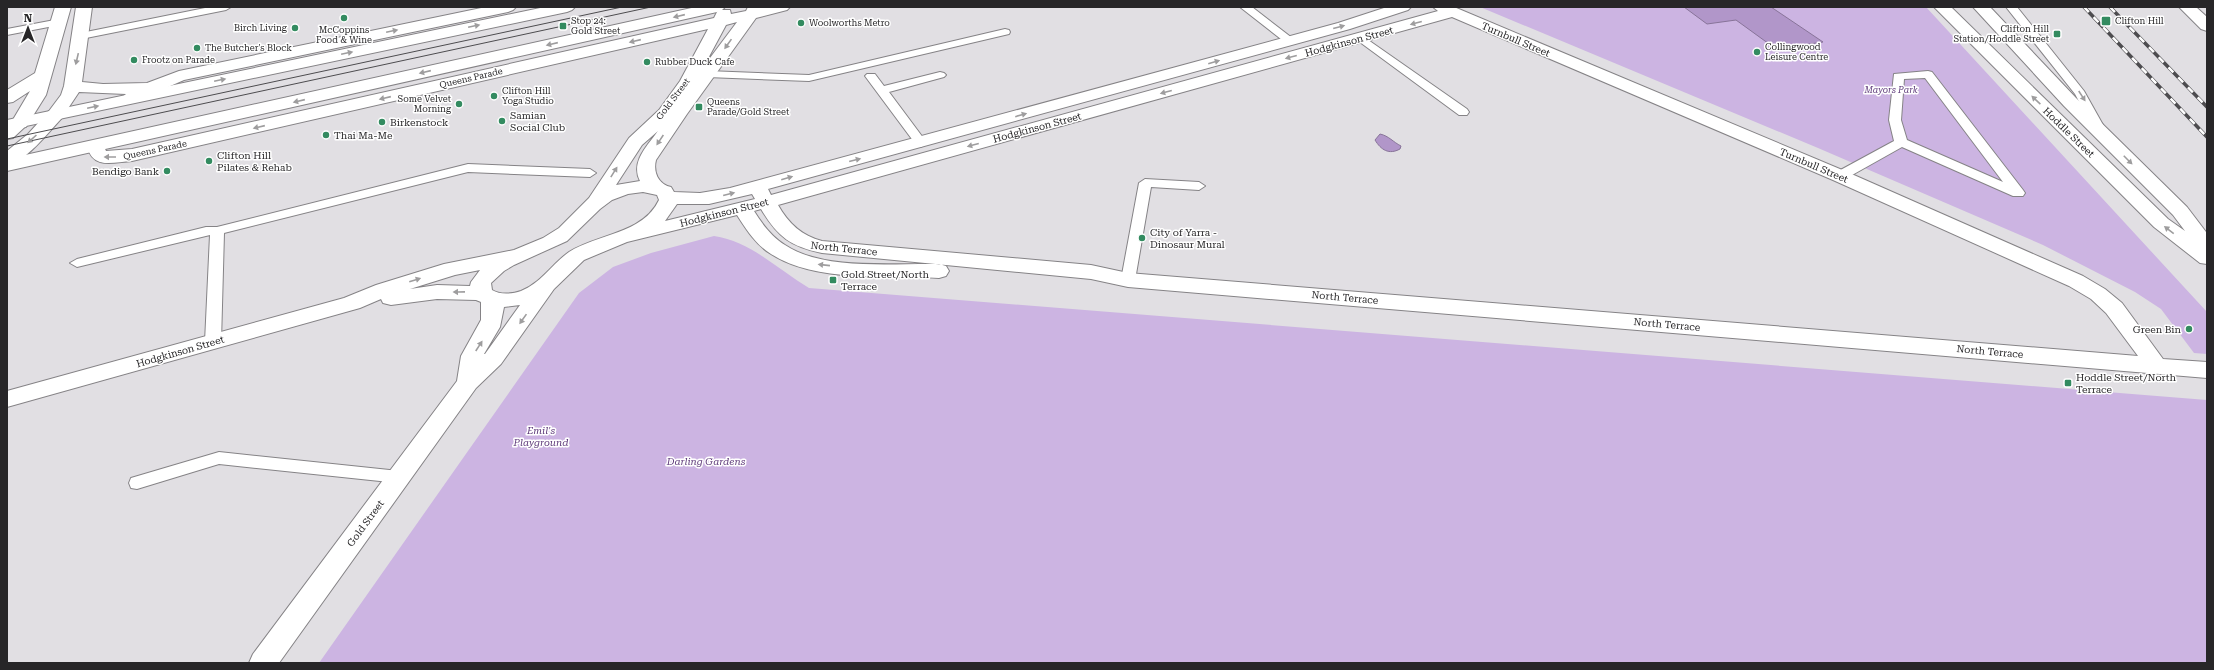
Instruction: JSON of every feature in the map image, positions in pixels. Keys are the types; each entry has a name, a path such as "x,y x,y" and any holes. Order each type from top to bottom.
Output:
{"street":[{"path":"7,160 34,138 55,115 69,96 73,86 84,7"},
{"path":"129,99 150,87 187,74 508,7"},
{"path":"11,127 55,115 129,99 567,7"},
{"name":"Queens Parade","path":"7,165 96,146 98,154 102,157 132,156 721,12 754,11 782,7"},
{"name":"Hodgkinson Street","path":"619,238 742,208 762,194 817,169 921,143 1290,41 1403,7"},
{"name":"Hoddle Street","path":"1942,7 2161,223 2204,255"},
{"name":"Hoddle Street","path":"1981,7 2042,74 2190,222 2196,232 2204,255"},
{"path":"2187,7 2207,26"},
{"name":"Hodgkinson Street","path":"594,204 605,196 625,188 643,186 680,199 701,200 762,194 1361,38 1448,10"},
{"name":"Turnbull Street","path":"1448,10 1840,176 2076,281 2098,294 2114,308 2156,366"},
{"name":"Gold Street","path":"662,192 647,176 647,160 707,74 754,11"},
{"name":"Gold Street","path":"594,204 635,142 665,114 688,81 721,12"},
{"path":"11,127 33,103 43,75 49,50 62,15"},
{"path":"7,98 43,75"},
{"path":"73,86 103,90 150,87"},
{"path":"545,286 578,256 643,227 660,216 668,204 662,192"},
{"name":"North Terrace","path":"762,194 788,233 799,241 814,246 1091,272 1128,280 2207,370"},
{"path":"486,296 481,282 491,270 560,237 594,204"},
{"name":"North Terrace","path":"742,208 758,230 778,250 793,258 817,264 1090,284 1128,280"},
{"name":"Hodgkinson Street","path":"7,399 352,303 383,290 451,269 525,254"},
{"name":"Gold Street","path":"263,663 468,382 493,359 545,286"},
{"name":"Hodgkinson Street","path":"352,303 437,292 486,296 503,300 530,295 545,286"},
{"name":"Gold Street","path":"468,382 471,359 494,316 494,307 486,296"}],"lane":[{"path":"81,36 226,7"},
{"path":"1245,7 1290,41"},
{"path":"2011,7 2080,93 2101,132"},
{"path":"7,32 62,15"},
{"path":"707,74 809,78 1005,32"},
{"path":"1361,38 1463,112"},
{"path":"1928,74 2018,193 1901,142 1896,120 1898,76 1928,74"},
{"path":"881,90 940,75"},
{"path":"871,76 921,143"},
{"path":"1840,176 1901,142"},
{"path":"77,263 206,231 217,231 468,168 590,173"},
{"path":"1128,280 1145,183 1199,186"},
{"path":"213,342 217,231"},
{"path":"137,483 218,458 399,477"}],"green space":[{"name":"Mayors Park","path":"1480,7 1926,7 2207,312 2207,354 2194,353 2161,309 2135,292 2043,245 1818,148"},
{"name":"Darling Gardens","path":"714,236 728,239 752,250 809,288 2207,400 2207,663 319,663 579,293 613,267 651,253"}],"shaded area":[{"path":"1684,7 1771,7 1823,42 1776,49 1736,20 1707,24"},
{"path":"1380,134 1386,136 1401,146 1400,149 1392,152 1383,149 1375,140"}],"tram line":[{"path":"7,139 622,7"},
{"path":"7,146 651,7"}],"railway":[{"path":"2084,7 2207,137"},
{"path":"2110,7 2207,107"}],"place":[{"name":"McCoppins Food & Wine","path":"344,18"},
{"name":"Clifton Hill","path":"2106,21"},
{"name":"Woolworths Metro","path":"801,23"},
{"name":"Stop 24: Gold Street","path":"563,26"},
{"name":"Birch Living","path":"295,28"},
{"name":"Clifton Hill Station/Hoddle Street","path":"2057,34"},
{"name":"The Butcher's Block","path":"197,48"},
{"name":"Collingwood Leisure Centre","path":"1757,52"},
{"name":"Frootz on Parade","path":"134,60"},
{"name":"Rubber Duck Cafe","path":"647,62"},
{"name":"Clifton Hill Yoga Studio","path":"494,96"},
{"name":"Some Velvet Morning","path":"459,104"},
{"name":"Queens Parade/Gold Street","path":"699,107"},
{"name":"Samian Social Club","path":"502,121"},
{"name":"Birkenstock","path":"382,122"},
{"name":"Thai Ma-Me","path":"326,135"},
{"name":"Clifton Hill Pilates & Rehab","path":"209,161"},
{"name":"Bendigo Bank","path":"167,171"},
{"name":"City of Yarra - Dinosaur Mural","path":"1142,238"},
{"name":"Gold Street/North Terrace","path":"833,280"},
{"name":"Green Bin","path":"2189,329"},
{"name":"Hoddle Street/North Terrace","path":"2068,383"}],"park label":[{"name":"Emil's Playground","path":"541,436"}]}
